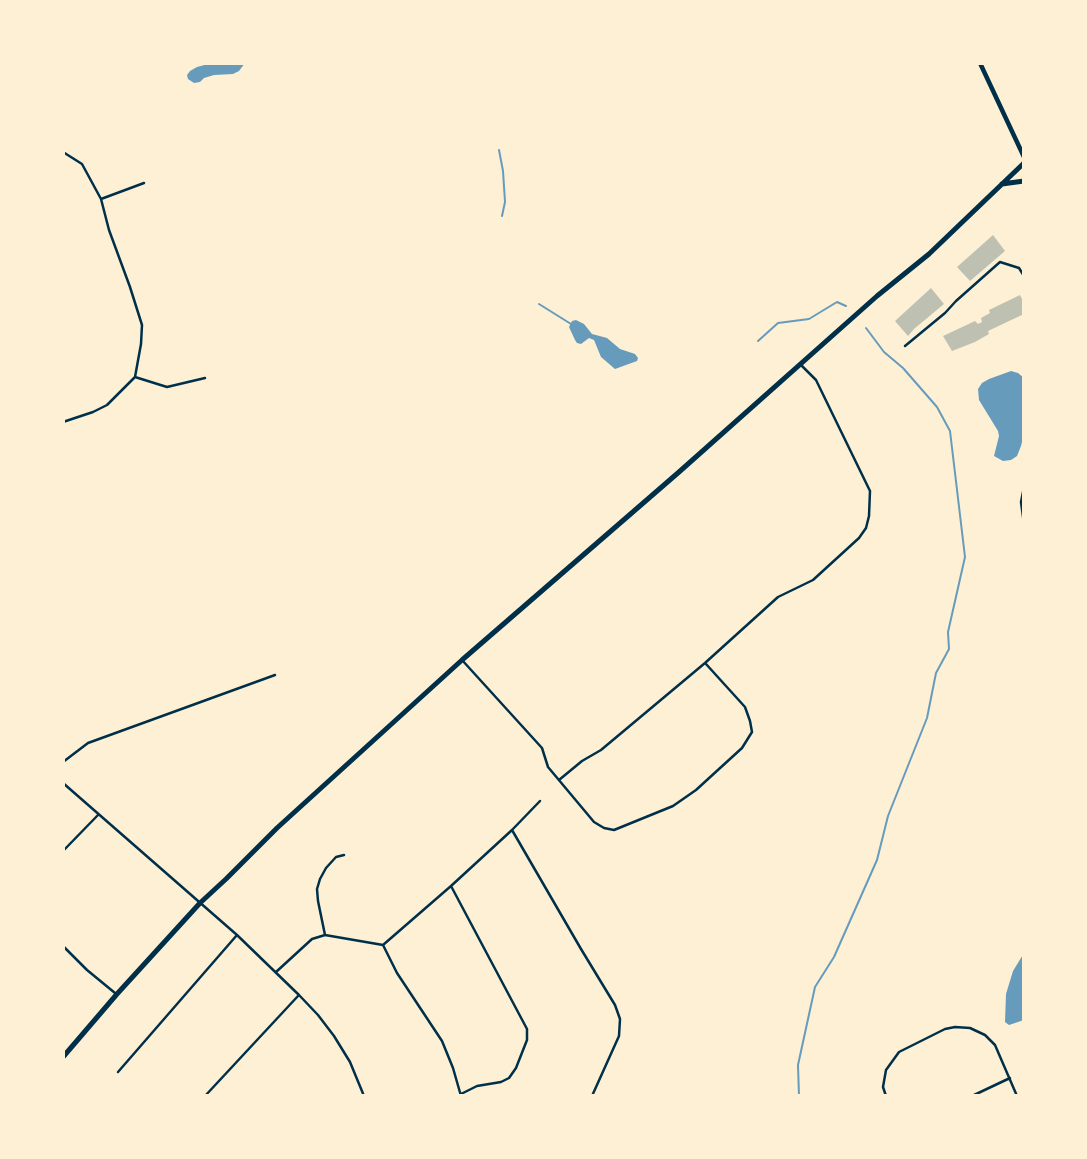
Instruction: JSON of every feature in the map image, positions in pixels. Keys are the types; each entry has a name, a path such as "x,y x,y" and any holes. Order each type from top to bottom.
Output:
{"main road":[{"path":"980,63 1024,157"},
{"path":"63,1057 200,903 277,828 462,660 877,296 929,254 1024,163"},
{"path":"1002,184 1024,181"}],"street":[{"path":"63,152 82,164 101,199 142,326 135,377 107,405 63,422"},
{"path":"101,199 144,183"},
{"path":"905,346 1000,262 1019,268 1024,276"},
{"path":"558,780 601,750 705,663 778,597 813,580 859,538 866,528 870,491 816,380 800,365"},
{"path":"135,377 167,387 205,378"},
{"path":"1024,487 1021,502 1024,524"},
{"path":"462,660 542,748 548,768 594,821 604,828 614,830 673,806 696,790 742,748 752,732 745,708 705,663"},
{"path":"63,762 88,743 275,675"},
{"path":"63,783 237,935 299,995 334,1036 350,1062 364,1096"},
{"path":"383,946 512,830 540,801"},
{"path":"63,851 98,815"},
{"path":"512,830 615,1005 620,1018 619,1036 592,1096"},
{"path":"325,935 317,889 326,868 336,857 344,855"},
{"path":"383,946 442,1041 461,1095 509,1078 527,1040 527,1029 451,886"},
{"path":"118,1072 237,935"},
{"path":"276,972 312,939 325,935 383,946"},
{"path":"63,946 117,994"},
{"path":"205,1096 299,995"},
{"path":"886,1096 883,1087 886,1070 899,1052 945,1029 955,1027 970,1028 985,1035 995,1045 1017,1096"},
{"path":"972,1096 1010,1078"}],"water":[{"path":"212,63 245,63 233,74 214,75 194,83 188,79 190,71"},
{"path":"572,321 584,324 592,334 607,338 620,349 635,354 637,361 615,369 601,357 594,340 589,338 581,344 577,343 569,327"},
{"path":"1011,371 1024,378 1024,434 1017,456 1003,461 994,456 998,431 979,400 978,389 989,379"},
{"path":"1024,953 1024,1020 1009,1025 1005,1022 1006,994 1013,971"}],"building":[{"path":"993,235 1005,251 970,281 957,267"},
{"path":"931,288 944,304 908,336 895,321"},
{"path":"1020,295 1024,303 1024,314 988,331 989,334 975,342 952,351 943,336 975,321 978,324 982,322 981,318 990,313 989,310"}],"waterway":[{"path":"499,150 505,202 502,216"},
{"path":"758,341 778,323 809,319 837,302 846,306"},
{"path":"539,304 571,324"},
{"path":"799,1096 798,1065 815,987 834,957 877,860 888,816 927,718 936,673 949,649 948,632 965,557 950,431 937,407 903,368 884,352 866,328"}]}
